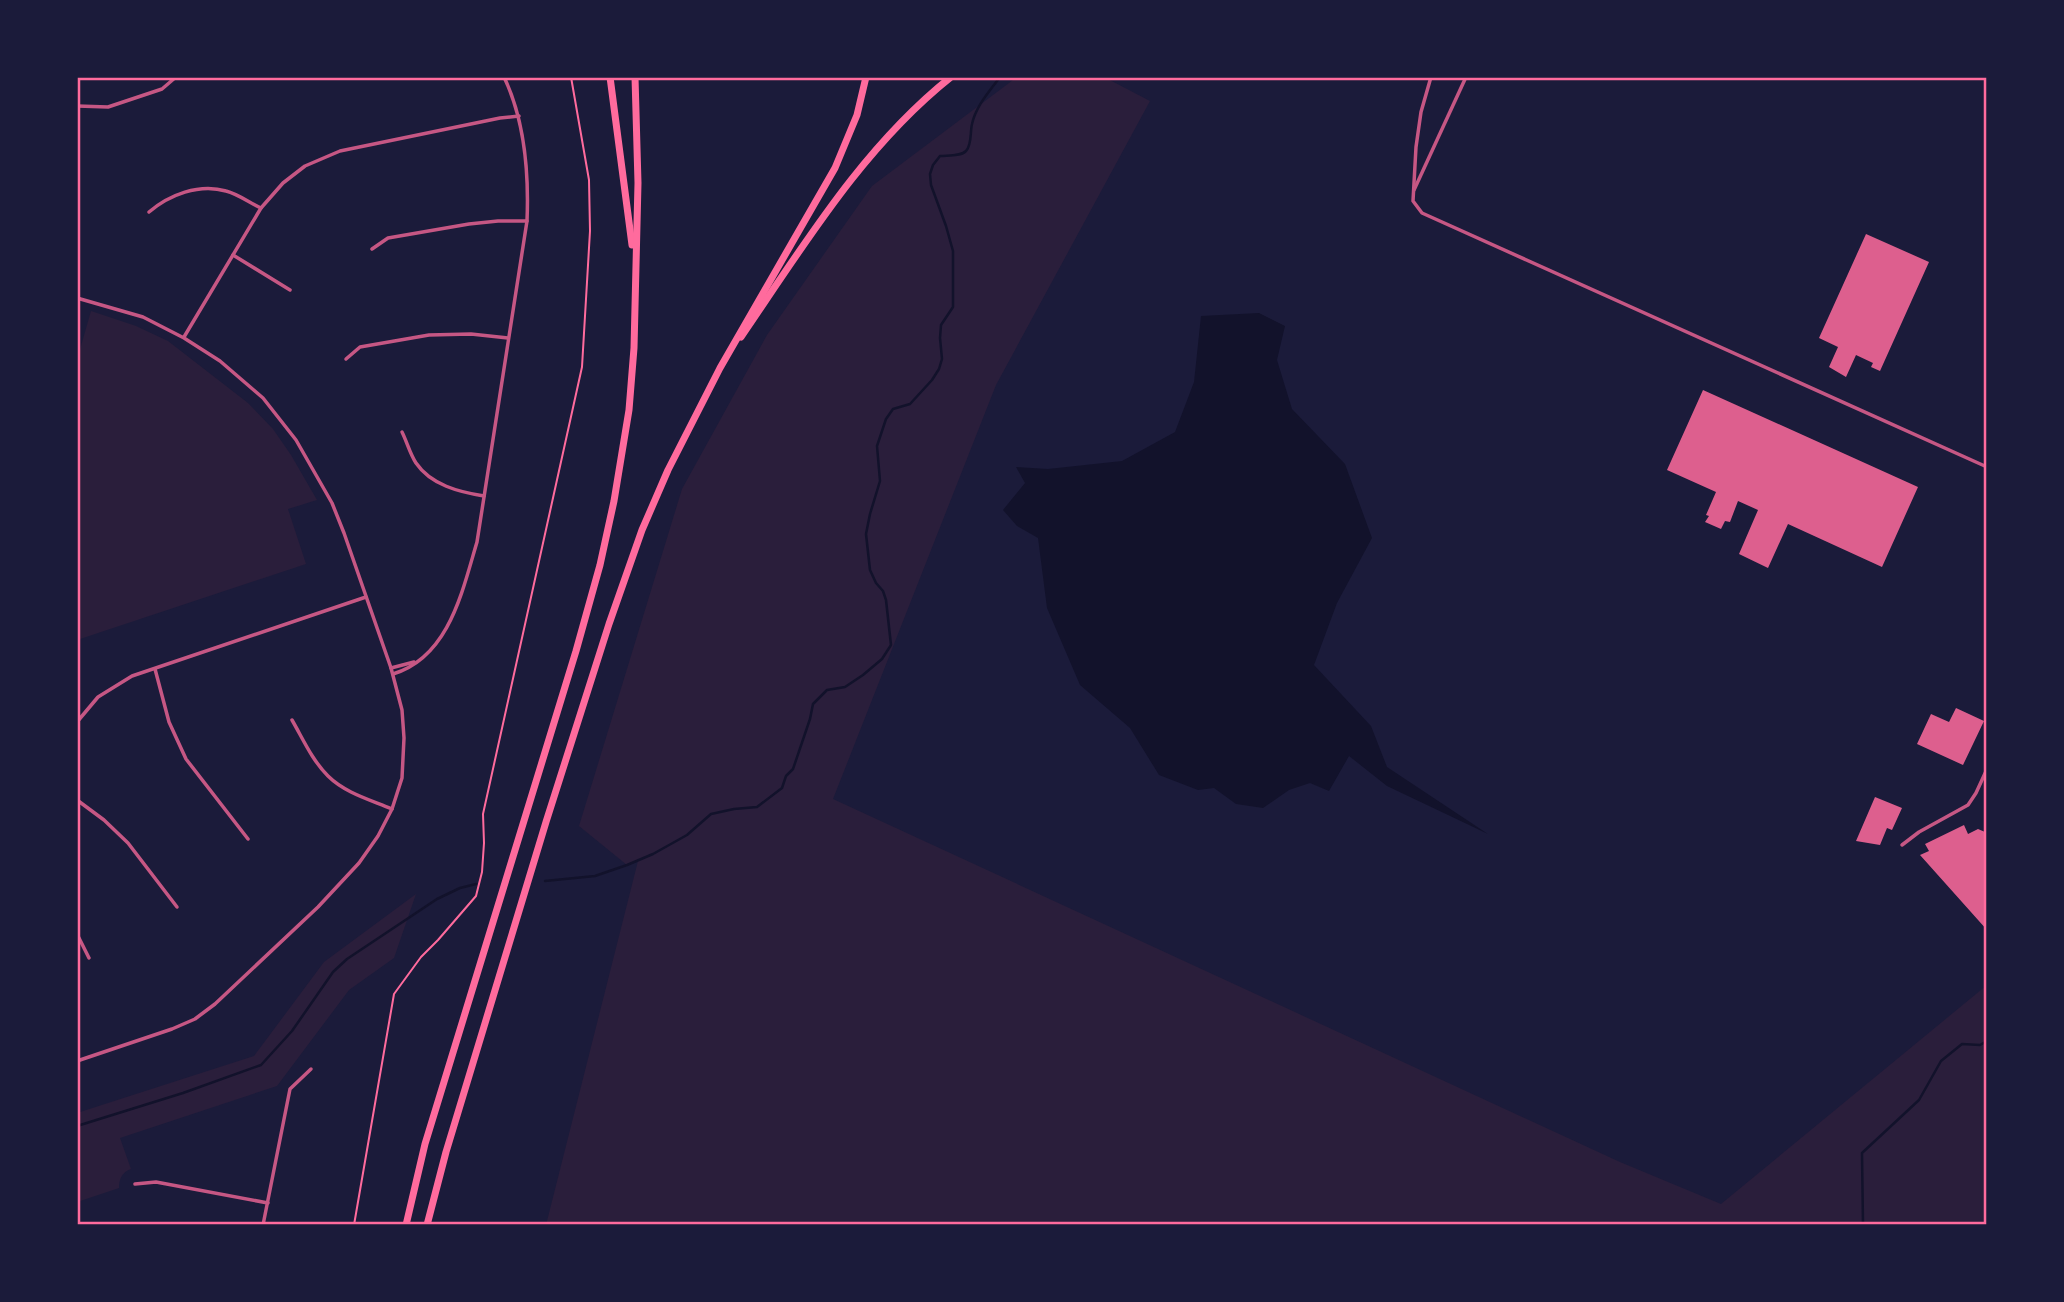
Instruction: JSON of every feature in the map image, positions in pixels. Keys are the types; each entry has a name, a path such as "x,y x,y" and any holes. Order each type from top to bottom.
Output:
{"highway":[{"path":"610,77 635,266"},
{"path":"406,1225 425,1144 572,663 607,532 621,466 632,380 635,328 638,183 635,77"},
{"path":"427,1225 446,1152 580,714 642,530 668,470 720,368 835,168 857,115 866,77"},
{"path":"720,368 847,183 900,124 951,77"}],"street":[{"path":"77,106 108,107 162,89 176,77"},
{"path":"393,674 411,668 430,651 446,631 464,587 477,542 527,221 528,189 519,116 504,77"},
{"path":"1431,77 1416,146 1413,192 1415,205 1422,213 1987,467"},
{"path":"1413,192 1465,77"},
{"path":"184,338 261,208 283,183 305,166 340,151 519,116"},
{"path":"149,212 162,201 187,191 208,188 228,191 261,208"},
{"path":"372,249 388,238 469,224 527,221"},
{"path":"233,256 290,290"},
{"path":"77,298 144,317 220,361 262,398 296,439 332,503 391,668 402,710 404,747 402,778 392,809 378,836 359,863 318,907 215,1004 195,1019 77,1061"},
{"path":"346,359 360,347 429,335 471,334 508,338"},
{"path":"402,432 422,471 451,489 484,496"},
{"path":"77,722 98,697 132,676 366,597"},
{"path":"391,668 416,662"},
{"path":"155,669 169,722 186,759 248,838"},
{"path":"292,720 311,754 329,777 353,793 392,809"},
{"path":"1902,845 1919,832 1968,805 1987,769"},
{"path":"77,800 104,820 128,844 177,906"},
{"path":"77,934 89,958"},
{"path":"263,1225 290,1089 311,1069"},
{"path":"135,1184 156,1182 268,1203"}],"path":[{"path":"354,1225 394,994 421,957 476,896 482,872 483,814 582,367 590,231 589,180 571,77"}],"shaded area":[{"path":"1017,77 1104,77 1150,101 996,385 833,799 1620,1162 1721,1204 1987,985 1987,1225 546,1225 638,861 627,865 579,826 682,489 767,335 872,186"},
{"path":"91,311 136,326 168,341 248,403 273,429 317,500 288,509 306,564 77,640 77,360"},
{"path":"1259,313 1285,326 1277,360 1292,409 1345,464 1372,538 1337,603 1314,665 1371,726 1387,767 1488,834 1387,786 1349,756 1329,791 1310,783 1289,790 1263,808 1236,804 1214,788 1198,790 1159,775 1130,728 1080,685 1047,608 1038,538 1017,526 1003,510 1025,483 1016,467 1048,469 1122,461 1175,432 1194,382 1201,316"},
{"path":"416,894 394,958 349,990 277,1086 120,1138 131,1169 122,1176 119,1188 77,1202 77,1113 254,1056 324,962"}],"building":[{"path":"1866,234 1929,262 1880,371 1871,367 1873,363 1856,355 1846,377 1829,367 1838,347 1819,338"},
{"path":"1703,390 1918,487 1882,567 1788,524 1768,568 1739,554 1758,510 1738,501 1730,522 1725,521 1721,529 1705,522 1716,492 1667,470"},
{"path":"1956,708 1984,721 1963,765 1917,744 1931,714 1949,722"},
{"path":"1875,797 1902,808 1892,830 1887,828 1880,845 1856,841"},
{"path":"1964,825 1968,834 1978,829 1985,832 1987,827 1987,930 1920,855 1929,851 1925,844"}],"waterway":[{"path":"545,881 595,876 627,865 687,835 711,814 757,807 782,788 786,776 793,769 813,704 827,690 845,687 863,675 882,659 891,645 886,600 870,570 866,534 880,481 877,446 886,419 893,409 910,404 939,369 942,359 941,325 953,307 953,251 931,185 930,174 940,156 957,155 966,151 977,111 1000,77"},
{"path":"77,1126 261,1065 292,1031 333,972 347,959 437,899 476,884"},
{"path":"1863,1225 1862,1153 1919,1100 1941,1061 1962,1044 1980,1045 1987,1041"}]}
